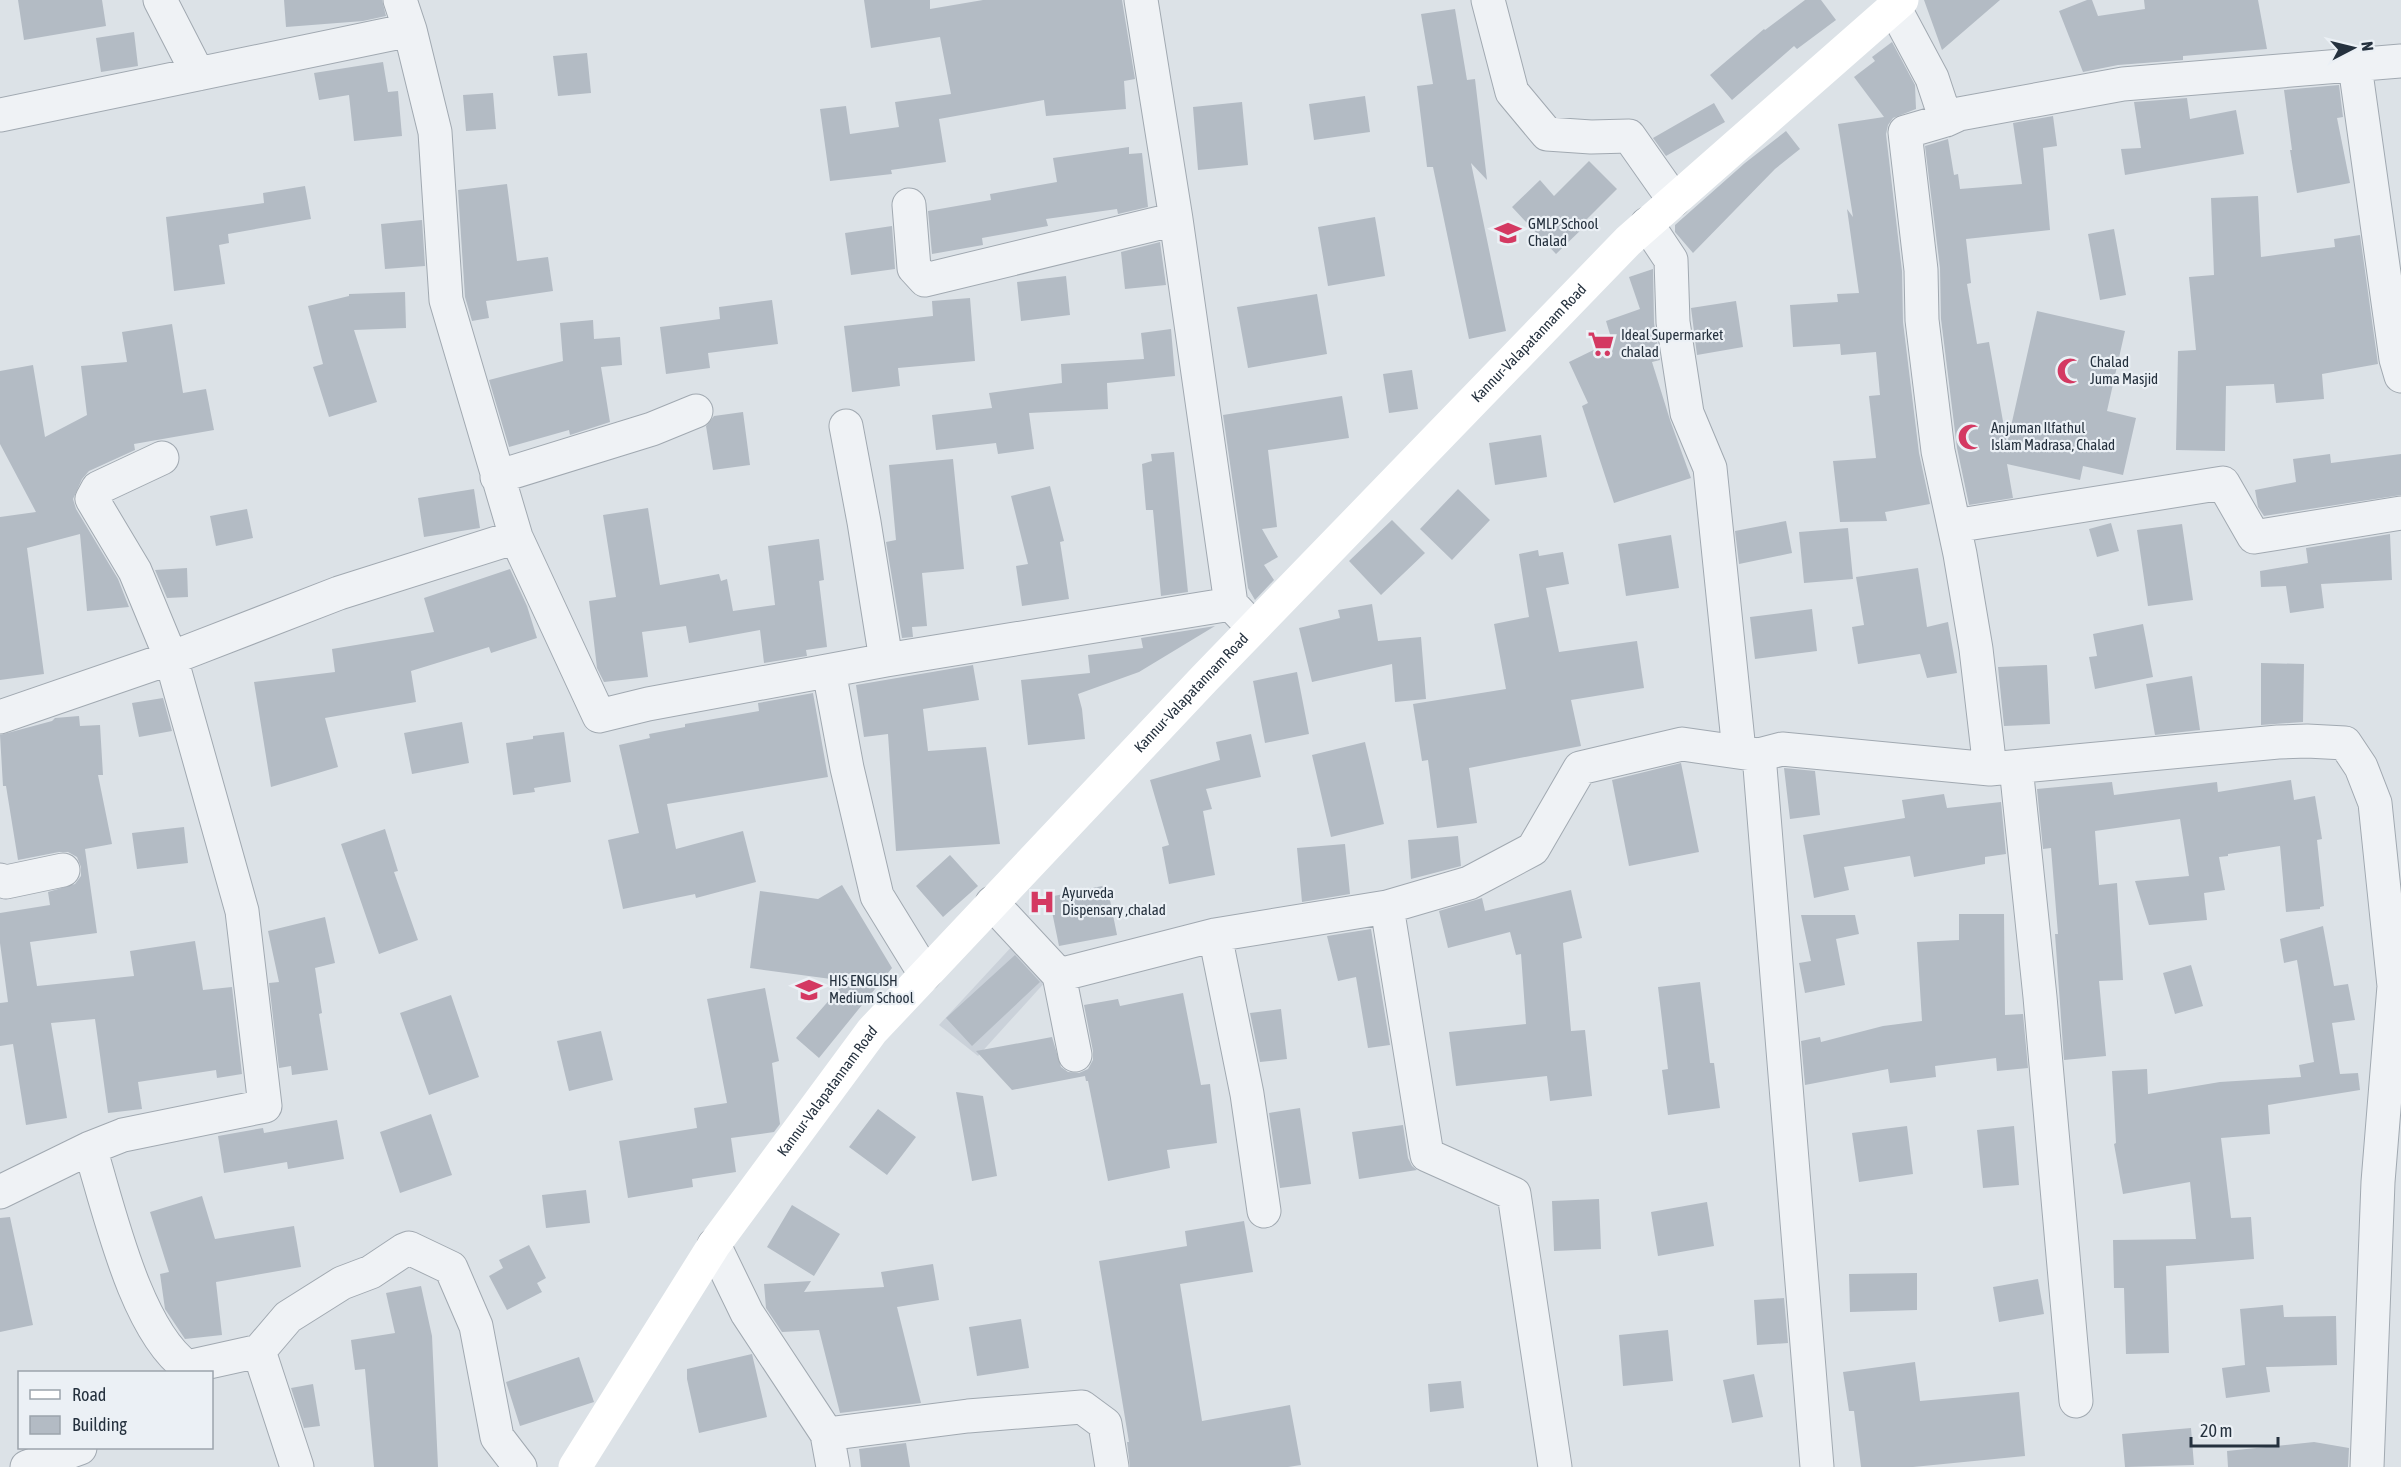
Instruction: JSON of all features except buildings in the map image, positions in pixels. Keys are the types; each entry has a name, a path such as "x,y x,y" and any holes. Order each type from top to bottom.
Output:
{"main road":[{"name":"Kannur-Valapatannam Road","path":"575,1467 714,1245 872,1031 992,903 1242,616 1516,355 1647,224 1898,4"}],"street":[{"path":"160,0 198,74"},
{"path":"0,115 198,74 405,15 435,132 446,300 516,537 599,717 648,704 886,660 1242,616 1141,0"},
{"path":"1488,0 1512,92 1547,134 1629,136 1674,200"},
{"path":"1898,4 1932,78 1946,120"},
{"path":"2076,1401 2040,997 2003,768 1976,649 1938,451 1922,320 1919,249 1905,132 1959,114 2123,84 2401,61"},
{"path":"2355,66 2399,364"},
{"path":"909,205 914,268 925,280 1176,219"},
{"path":"1647,224 1671,260 1673,322 1687,413 1710,468 1749,753 1817,1467"},
{"path":"497,477 652,429 696,411"},
{"path":"846,426 886,660"},
{"path":"0,1192 90,1148 123,1135 266,1106 242,911 171,658 135,571 92,500 98,488 162,458"},
{"path":"1954,526 2223,483 2254,537 2401,513"},
{"path":"0,717 171,658 339,593 516,537"},
{"path":"829,671 847,768 878,896 925,974"},
{"path":"1059,975 1215,935 1387,907 1469,883 1533,849 1580,768 1682,744 1749,753 1782,750 2003,768 2278,742 2307,741 2345,744 2361,767 2375,803 2397,985 2389,1182 2367,1467"},
{"path":"0,880 6,882 63,870"},
{"path":"992,903 1059,975 1075,1055"},
{"path":"1387,907 1427,1155 1514,1194 1555,1467"},
{"path":"1215,935 1247,1094 1264,1211"},
{"path":"90,1148 127,1271 156,1332 185,1370 259,1351 288,1317 342,1283 371,1272 409,1248 451,1268 476,1326 497,1437 520,1467"},
{"path":"714,1245 747,1312 827,1434 833,1467"},
{"path":"259,1351 297,1467"},
{"path":"827,1434 968,1416 1082,1407 1105,1424 1112,1467"},
{"path":"27,1467 77,1449"}],"shaded area":[{"path":"1015,943 1047,980 978,1056 939,1025"}],"place":[{"name":"GMLP School Chalad","path":"1508,233"},
{"name":"Ideal Supermarket chalad","path":"1601,344"},
{"name":"Chalad Juma Masjid","path":"2070,371"},
{"name":"Anjuman Ilfathul Islam Madrasa, Chalad","path":"1971,437"},
{"name":"Ayurveda Dispensary ,chalad","path":"1042,902"},
{"name":"HIS ENGLISH Medium School","path":"809,990"}]}
